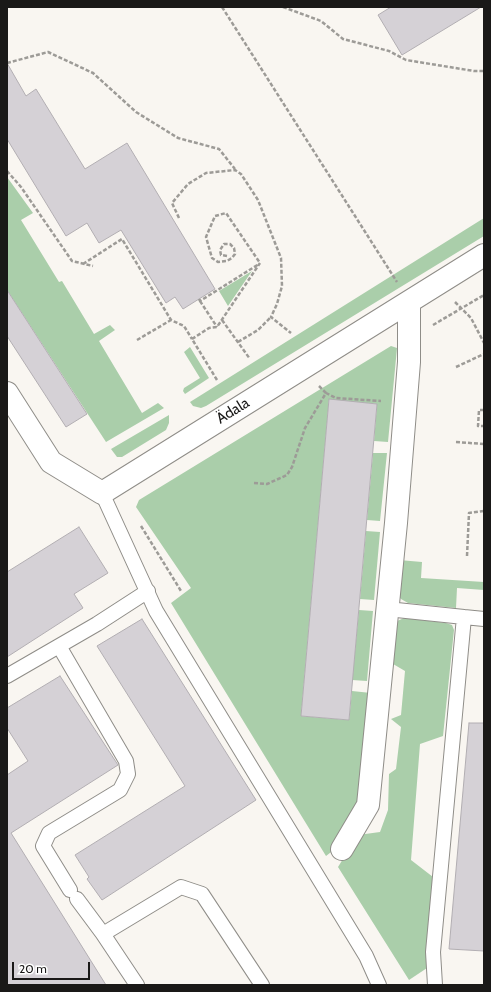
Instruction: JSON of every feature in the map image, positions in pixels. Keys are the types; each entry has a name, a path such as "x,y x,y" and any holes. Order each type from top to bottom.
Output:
{"street":[{"name":"Ädala","path":"102,493 484,255"},
{"path":"342,849 368,805 405,404 409,339 409,302"},
{"path":"7,393 51,462 102,493"}],"lane":[{"path":"102,493 156,611 366,956 379,985"},
{"path":"7,676 148,591"},
{"path":"387,609 484,619"},
{"path":"435,985 433,952 464,617"},
{"path":"59,646 126,761 128,774 120,790 49,833 43,846 73,894 104,934 137,985"},
{"path":"104,934 181,887 202,894 262,985"}],"path":[{"path":"222,7 409,302"},
{"path":"283,7 321,22 342,39 389,51 406,60 474,71 484,71"},
{"path":"7,63 48,52 93,73 136,112 178,138 219,149 235,170 241,174 258,200 281,258 282,286 277,304 271,317 258,330 238,342"},
{"path":"178,218 172,203 188,184 206,173 235,170"},
{"path":"7,171 21,187 72,262 93,266"},
{"path":"227,256 223,256 220,250 224,244 234,248 235,254 232,258 227,262 218,262 212,258 206,237 215,216 226,212 260,263"},
{"path":"83,264 122,239 171,320 184,326 217,380"},
{"path":"217,327 199,300 260,263"},
{"path":"192,339 208,328 217,327 260,263"},
{"path":"438,284 471,318 484,343"},
{"path":"409,339 484,295"},
{"path":"271,317 291,333"},
{"path":"138,340 171,320"},
{"path":"222,320 250,359"},
{"path":"456,367 484,354"},
{"path":"311,388 318,384 326,393 336,398 405,404"},
{"path":"254,483 267,484 287,475 292,467 305,428 326,393"},
{"path":"484,410 479,410 478,426 484,426"},
{"path":"456,442 484,444"},
{"path":"467,556 469,513 484,512"},
{"path":"138,519 181,591"}],"green space":[{"path":"7,177 33,213 21,220 59,282 62,281 94,334 110,325 115,330 99,341 142,413 158,403 164,408 106,442 7,290"},
{"path":"484,218 484,236 206,406 201,408 193,406 190,402"},
{"path":"252,271 228,306 219,291"},
{"path":"391,346 397,348 388,442 374,441 377,404 329,400 301,716 349,720 352,691 371,693 357,805 335,849 326,856 171,603 191,588 136,507 139,500"},
{"path":"190,347 209,378 185,394 183,391 184,388 200,378 184,352"},
{"path":"169,415 169,423 166,430 122,457 117,457 111,449"},
{"path":"373,453 387,453 380,521 367,520"},
{"path":"366,531 380,532 374,600 360,599"},
{"path":"399,560 422,562 421,578 484,582 484,590 457,588 456,608 408,603 401,599 397,594"},
{"path":"359,610 373,611 367,681 352,680"},
{"path":"404,618 446,623 452,625 454,630 443,736 420,744 411,860 433,877 427,968 409,980 338,867 358,835 380,832 388,810 389,774 396,769 401,727 391,719 401,715 405,671 388,661 395,622"}],"building":[{"path":"391,7 481,7 402,55 378,15"},
{"path":"7,63 26,96 36,89 85,169 127,143 215,289 183,309 175,297 166,303 121,230 99,243 87,223 66,236 7,139"},
{"path":"7,290 87,414 66,427 7,336"},
{"path":"329,399 377,404 349,720 301,716"},
{"path":"79,527 108,573 74,594 83,608 7,657 7,572"},
{"path":"142,619 256,800 102,900 87,879 89,877 75,855 185,786 97,646"},
{"path":"60,676 118,765 11,833 106,985 7,985 7,775 28,761 7,728 7,708"},
{"path":"469,723 484,723 484,951 449,949"}]}
